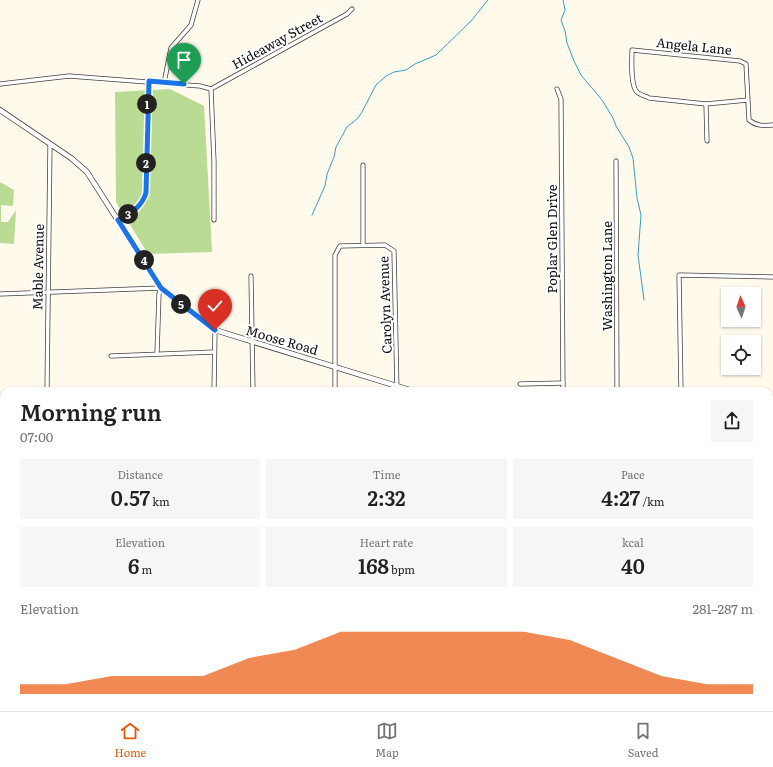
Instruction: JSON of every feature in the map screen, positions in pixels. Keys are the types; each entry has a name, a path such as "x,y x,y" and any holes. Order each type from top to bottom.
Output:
{"street":[{"path":"164,83 171,48 191,25 198,0"},
{"name":"Hideaway Street","path":"211,89 347,14 352,9"},
{"name":"Angela Lane","path":"706,104 649,98 638,93 632,78 632,50 740,61 746,64 749,120 753,124 762,126 773,125"},
{"path":"0,84 69,76 149,81 200,86 211,89 214,162 214,220"},
{"path":"118,220 139,207 146,193 149,81"},
{"name":"Poplar Glen Drive","path":"557,89 561,99 563,387"},
{"path":"707,141 706,104 748,100"},
{"name":"Moose Road","path":"0,110 71,158 87,172 161,288 215,330 394,387"},
{"name":"Mable Avenue","path":"47,387 50,144"},
{"name":"Washington Lane","path":"616,161 617,387"},
{"path":"335,387 335,255 340,246 363,245 363,165"},
{"name":"Carolyn Avenue","path":"363,245 385,245 394,251 397,387"},
{"path":"681,387 679,275 773,277"},
{"path":"251,276 253,387"},
{"path":"0,294 161,288 159,294 157,353"},
{"path":"214,387 215,330"},
{"path":"111,356 157,353 214,352"},
{"path":"520,384 563,383"}],"green space":[{"path":"170,89 204,106 212,252 148,254 116,202 115,92"},
{"path":"0,182 14,190 13,206 1,205 1,222 8,222 16,210 14,244 0,243"}],"waterway":[{"path":"312,215 325,186 327,174 334,157 336,147 347,127 358,118 362,112 376,85 386,76 394,72 406,70 415,64 436,55 471,21 488,0"},
{"path":"563,0 565,10 561,20 567,43 574,61 581,75 602,100 613,118 616,126 629,147 633,158 637,198 641,215 638,255 644,300"}],"route":[{"path":"184,84 149,81 146,193 139,207 118,220 161,288 215,330"}]}
